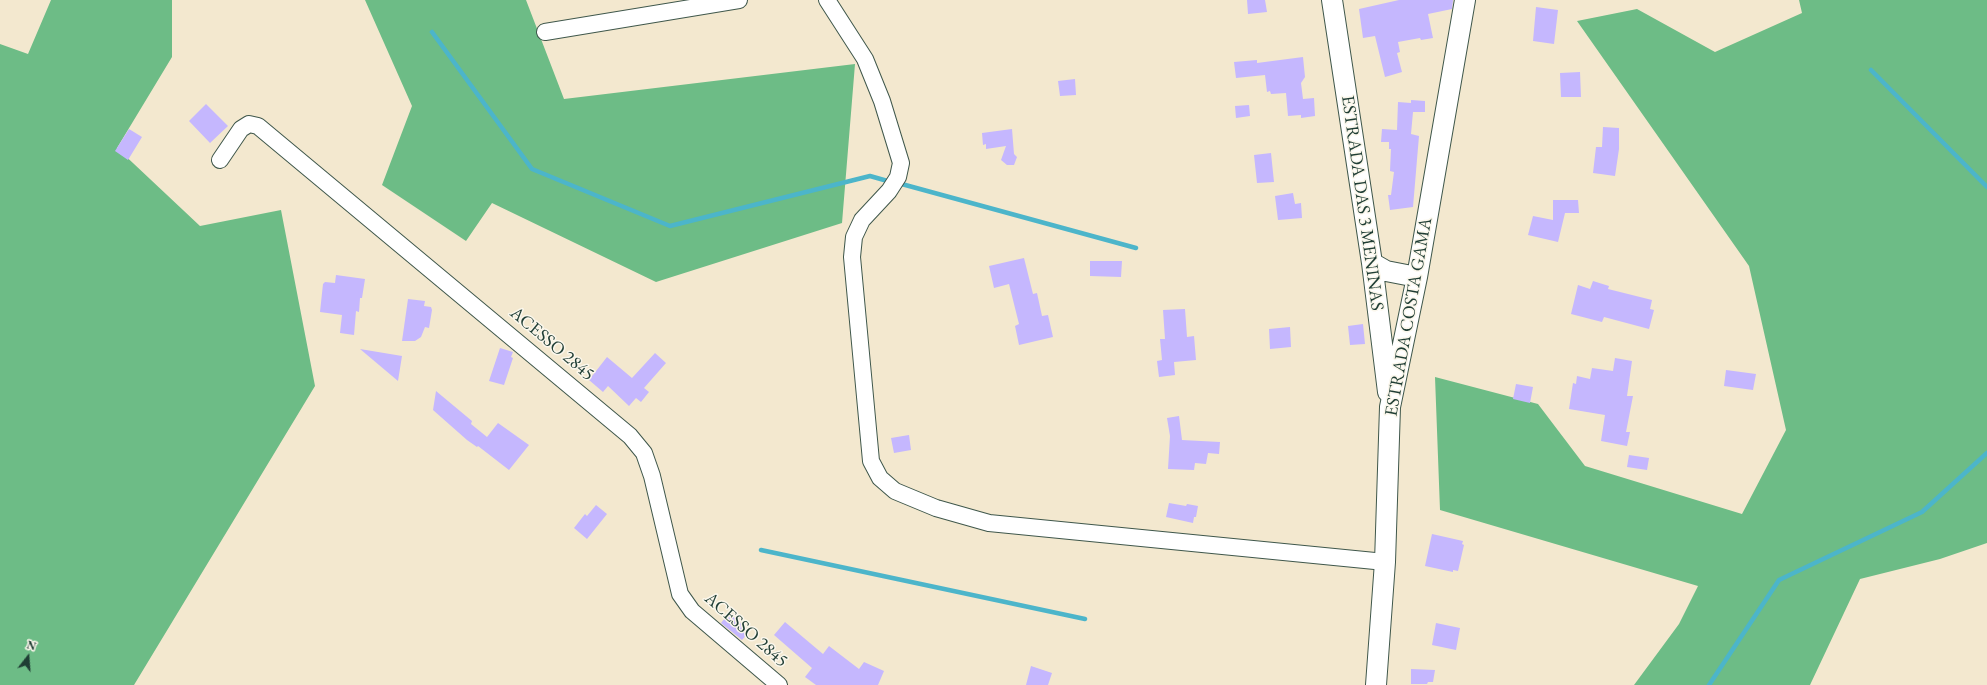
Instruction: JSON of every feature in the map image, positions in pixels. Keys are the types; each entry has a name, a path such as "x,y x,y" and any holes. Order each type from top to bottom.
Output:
{"main road":[{"name":"ESTRADA DAS 3 MENINAS","path":"1332,0 1372,263 1390,407"},
{"name":"ESTRADA COSTA GAMA","path":"1376,685 1385,562 1390,407 1417,277 1466,0"},
{"path":"1372,263 1386,271 1417,277"}],"street":[{"path":"545,32 739,0"},
{"path":"827,0 865,59 882,101 901,163 898,177 889,191 862,220 854,237 852,257 871,461 880,478 895,491 936,508 988,523 1385,562"},
{"name":"ACESSO 2845","path":"220,160 241,129 249,124 258,126 630,436 644,453 652,476 680,594 692,611 779,685"}],"green space":[{"path":"51,0 172,0 172,57 117,148 200,226 281,210 315,386 134,685 0,685 0,44 28,54"},
{"path":"365,0 526,0 564,99 855,64 842,223 656,282 492,203 466,241 382,185 412,106"},
{"path":"1799,0 1987,0 1987,543 1940,559 1860,579 1810,685 1634,685 1679,624 1698,586 1440,510 1435,377 1538,404 1585,466 1742,514 1786,430 1749,266 1577,21 1637,9 1715,52 1802,13"}],"building":[{"path":"1247,0 1265,0 1267,12 1248,14"},
{"path":"1399,0 1453,0 1452,9 1428,14 1433,38 1421,40 1420,38 1398,42 1400,52 1397,53 1402,72 1385,77 1375,36 1363,38 1359,9"},
{"path":"1536,7 1558,10 1554,44 1533,41"},
{"path":"1303,57 1305,77 1301,83 1303,99 1314,98 1315,116 1301,118 1301,115 1288,116 1286,93 1271,94 1270,91 1267,92 1265,75 1236,78 1234,62 1257,60 1257,63"},
{"path":"1580,72 1581,97 1561,97 1560,73"},
{"path":"1075,79 1076,95 1060,96 1058,81"},
{"path":"1411,100 1425,101 1425,112 1413,112 1411,134 1419,136 1413,207 1390,210 1388,195 1391,195 1394,172 1390,171 1391,149 1389,149 1389,142 1381,142 1382,129 1397,130 1398,102 1411,103"},
{"path":"206,104 228,126 210,143 189,121"},
{"path":"1249,105 1250,116 1236,118 1235,106"},
{"path":"1603,127 1619,128 1619,149 1615,176 1593,173 1596,147 1602,147"},
{"path":"129,129 142,137 128,160 115,151"},
{"path":"1012,129 1014,154 1017,157 1014,165 1007,165 1001,160 1006,146 986,149 986,144 983,145 982,133"},
{"path":"1271,153 1274,182 1257,183 1254,155"},
{"path":"1293,193 1295,204 1301,203 1302,218 1278,220 1275,196"},
{"path":"1553,200 1578,200 1579,213 1565,213 1558,242 1528,235 1533,216 1553,220"},
{"path":"1024,258 1033,294 1037,293 1042,316 1048,315 1053,337 1019,345 1015,326 1019,324 1009,284 994,288 989,266"},
{"path":"1090,261 1122,261 1121,277 1090,276"},
{"path":"336,275 365,279 362,298 360,298 359,312 356,311 354,335 340,333 342,315 320,312 323,284 325,282 335,283"},
{"path":"1593,281 1609,286 1608,289 1652,300 1650,309 1654,310 1649,329 1604,317 1602,322 1571,314 1578,285 1590,289"},
{"path":"408,299 425,301 424,306 431,307 432,310 429,328 425,327 421,337 415,341 402,341"},
{"path":"1185,309 1187,337 1194,336 1196,360 1174,362 1175,375 1159,377 1157,361 1162,360 1160,339 1165,339 1163,310"},
{"path":"1363,324 1365,344 1350,345 1348,326"},
{"path":"1290,327 1291,347 1270,349 1269,329"},
{"path":"500,348 513,352 511,357 513,358 504,385 489,381"},
{"path":"360,349 402,356 398,381"},
{"path":"655,353 666,363 644,388 649,392 641,402 636,398 629,406 608,386 603,392 589,380 607,357 632,378"},
{"path":"1615,358 1632,361 1627,396 1633,396 1626,432 1630,432 1627,446 1601,441 1605,415 1569,409 1573,383 1576,384 1577,376 1590,379 1592,368 1613,371"},
{"path":"1726,370 1756,374 1753,390 1724,386"},
{"path":"1516,384 1533,387 1530,403 1513,399"},
{"path":"436,391 472,421 471,424 487,437 498,423 529,445 509,470 478,446 477,447 467,440 433,410"},
{"path":"1179,416 1182,440 1220,442 1219,454 1208,453 1206,464 1195,463 1194,470 1168,469 1170,436 1167,418"},
{"path":"909,435 911,450 894,453 891,438"},
{"path":"1629,455 1649,458 1647,470 1627,467"},
{"path":"1169,503 1186,506 1187,504 1198,506 1193,523 1166,517"},
{"path":"596,505 607,514 587,539 574,528 585,514 587,516"},
{"path":"1432,534 1463,541 1462,544 1464,545 1458,571 1453,570 1453,572 1425,566"},
{"path":"729,613 750,631 742,640 721,623"},
{"path":"785,622 823,654 829,646 859,669 864,662 884,671 878,685 816,685 805,677 812,668 774,635"},
{"path":"1436,623 1460,628 1456,650 1432,645"},
{"path":"1031,666 1052,673 1048,685 1026,685"},
{"path":"1411,669 1435,670 1433,682 1428,682 1427,684 1411,684"}],"waterway":[{"path":"432,32 532,169 670,226 870,176 891,182"},
{"path":"1871,70 1987,187"},
{"path":"898,183 1136,248"},
{"path":"1709,685 1779,580 1922,512 1987,453"},
{"path":"761,550 1085,619"}]}
